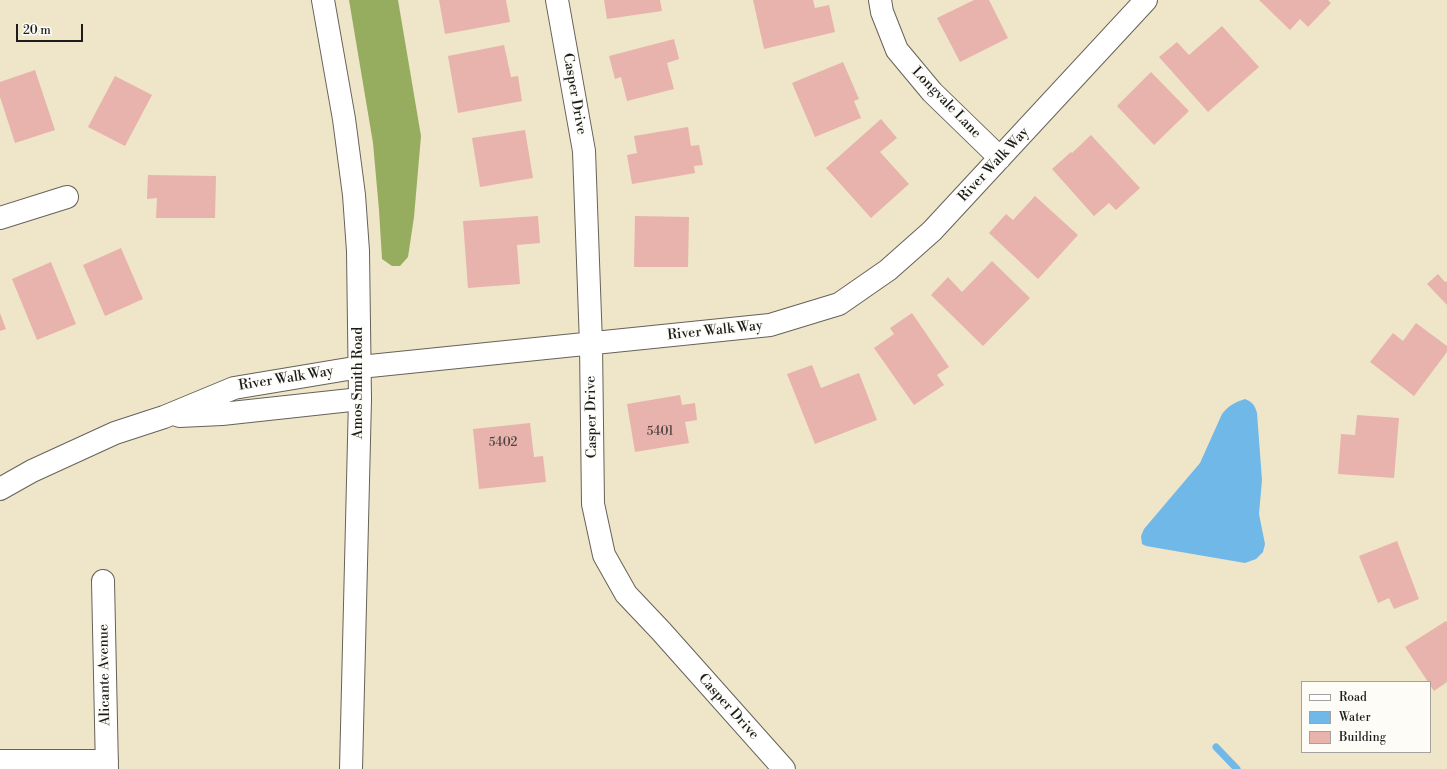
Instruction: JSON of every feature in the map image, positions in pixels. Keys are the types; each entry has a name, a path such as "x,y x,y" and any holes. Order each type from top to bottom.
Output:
{"street":[{"name":"Amos Smith Road","path":"323,0 344,119 354,195 358,251 360,400 351,769"},
{"name":"Casper Drive","path":"557,0 584,151 591,344 593,504 604,555 626,594 784,769"},
{"name":"Longvale Lane","path":"880,0 882,12 897,50 932,92 1000,158"},
{"name":"River Walk Way","path":"0,489 32,471 115,433 164,417 234,388 360,367 770,325 839,304 888,270 932,231 1146,0"},
{"path":"0,218 67,197"},
{"name":"River Walk Way","path":"164,417 222,414 360,400"},
{"name":"Alicante Avenue","path":"103,581 107,765"},
{"path":"0,761 107,765"}],"green space":[{"path":"349,0 398,0 421,136 414,217 408,257 400,266 392,266 382,259 373,143"}],"water":[{"path":"1245,399 1253,404 1257,413 1262,480 1259,514 1265,544 1263,552 1256,559 1245,563 1146,546 1142,544 1141,536 1144,529 1200,463 1222,414 1238,401"}],"building":[{"path":"439,0 506,0 510,22 445,34"},
{"path":"604,0 660,0 662,11 607,19"},
{"path":"753,0 813,0 815,8 829,5 835,32 764,49"},
{"path":"974,0 989,0 1008,38 960,62 937,18"},
{"path":"1259,0 1328,0 1331,3 1308,27 1300,19 1290,30"},
{"path":"1222,26 1259,67 1208,112 1159,57 1177,42 1189,55"},
{"path":"674,39 679,59 667,63 674,89 627,101 621,77 615,79 609,56"},
{"path":"504,45 511,77 518,76 522,101 458,113 448,56"},
{"path":"843,62 859,99 854,101 861,118 815,137 792,83"},
{"path":"35,70 55,130 15,143 0,97 0,82"},
{"path":"1151,72 1189,111 1154,145 1117,106"},
{"path":"115,76 152,95 125,146 88,127"},
{"path":"881,119 897,138 880,152 909,184 871,218 826,168"},
{"path":"688,127 691,146 699,145 703,165 694,166 695,173 632,184 627,155 637,153 634,136"},
{"path":"525,130 533,178 480,187 472,138"},
{"path":"1091,135 1140,188 1116,210 1109,203 1094,216 1052,169"},
{"path":"148,175 216,176 215,218 156,218 157,198 147,199"},
{"path":"1035,196 1078,235 1038,279 989,233 1006,214 1013,220"},
{"path":"538,216 540,243 517,245 520,284 468,288 463,221"},
{"path":"635,216 689,217 688,267 634,267"},
{"path":"121,248 143,299 105,316 83,265"},
{"path":"992,261 1030,298 983,346 931,295 948,277 962,292"},
{"path":"51,262 76,324 37,340 12,279"},
{"path":"1438,274 1445,282 1447,281 1447,305 1427,284"},
{"path":"0,313 6,329 0,331"},
{"path":"912,313 949,367 937,375 944,385 914,405 874,348 894,334 890,328"},
{"path":"1416,323 1447,346 1447,352 1414,396 1370,362 1393,333 1403,341"},
{"path":"812,365 821,388 859,373 877,420 815,444 787,374"},
{"path":"680,395 682,405 695,403 697,420 685,422 689,443 635,452 627,404"},
{"path":"1357,415 1399,418 1394,478 1338,474 1341,434 1355,435"},
{"path":"530,423 534,457 543,456 546,482 479,489 473,429"},
{"path":"1397,541 1419,599 1394,609 1389,598 1378,603 1359,556"},
{"path":"1446,621 1447,682 1434,691 1431,686 1431,681 1427,681 1405,647"}],"waterway":[{"path":"1216,747 1237,769"}]}
